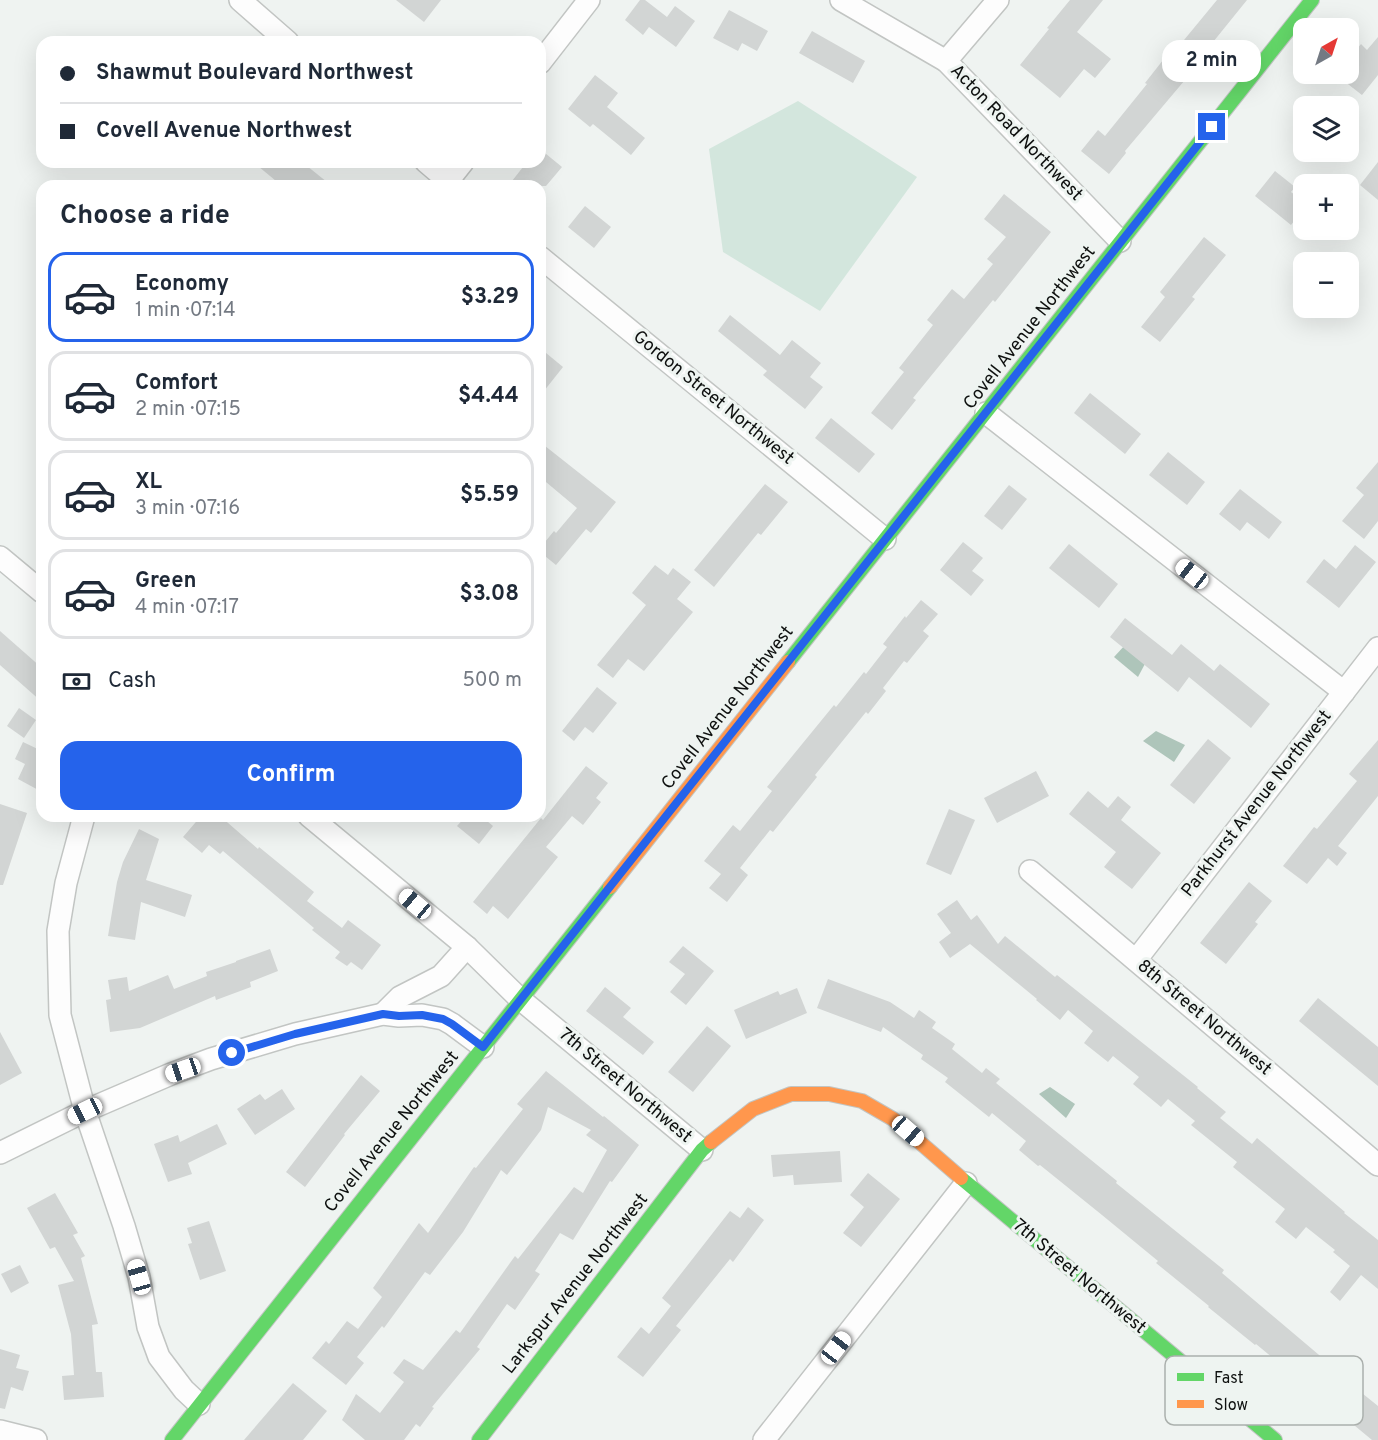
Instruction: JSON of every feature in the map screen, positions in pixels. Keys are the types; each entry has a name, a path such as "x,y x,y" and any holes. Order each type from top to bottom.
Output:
{"street":[{"path":"240,0 281,36"},
{"path":"546,55 590,0"},
{"name":"Acton Road Northwest","path":"841,0 946,61 1120,241"},
{"path":"946,61 998,0"},
{"name":"Covell Avenue Northwest","path":"172,1440 1312,0"},
{"path":"433,168 446,180"},
{"name":"Gordon Street Northwest","path":"546,261 885,539"},
{"path":"986,413 1344,692"},
{"path":"0,557 36,587"},
{"name":"Parkhurst Avenue Northwest","path":"1136,960 1378,648"},
{"path":"82,822 66,883 58,931 60,1015 85,1111 139,1277 148,1327 159,1357 184,1390 199,1404"},
{"name":"7th Street Northwest","path":"316,822 467,947 520,999 702,1150 753,1109 791,1094 829,1094 862,1101 893,1119 966,1183 1174,1356"},
{"name":"8th Street Northwest","path":"1030,871 1378,1165"},
{"path":"383,1014 400,997 441,976 467,947"},
{"path":"0,1153 85,1111 211,1059 295,1034 383,1014 422,1015 443,1019 483,1047"},
{"name":"Larkspur Avenue Northwest","path":"479,1440 702,1150"},
{"path":"764,1440 966,1183"},
{"name":"7th Street Northwest","path":"1257,1425 1275,1440"},
{"path":"0,1431 36,1440"}],"shaded area":[{"path":"798,101 917,177 820,311 723,252 709,149"},
{"path":"1126,644 1147,660 1138,677 1114,657"},
{"path":"1156,731 1185,745 1174,762 1143,741"},
{"path":"1050,1087 1075,1104 1066,1118 1039,1094"}],"building":[{"path":"396,0 441,0 424,22"},
{"path":"640,0 645,0 667,17 675,6 695,21 676,47 649,27 643,35 625,20"},
{"path":"1070,0 1103,0 1077,32 1111,59 1095,78 1084,69 1060,98 1020,65"},
{"path":"1217,0 1247,0 1109,174 1081,151 1098,130 1105,136 1167,55 1170,57"},
{"path":"729,10 768,31 757,51 742,43 738,51 713,38"},
{"path":"812,31 865,61 853,83 799,53"},
{"path":"1378,37 1378,75 1362,95 1348,84 1359,84 1359,46 1361,44 1367,50"},
{"path":"595,75 618,93 607,107 645,138 631,155 593,124 590,127 568,109"},
{"path":"546,154 562,167 546,186 546,180 513,180 522,168 546,168"},
{"path":"1378,162 1378,200 1360,185"},
{"path":"260,168 310,168 324,180 275,180"},
{"path":"1275,171 1293,185 1291,192 1293,194 1293,223 1291,225 1255,196"},
{"path":"1004,194 1051,232 913,398 916,400 892,430 871,413 904,372 899,368 933,325 927,320 952,289 964,299 993,264 987,259 1006,237 984,219"},
{"path":"585,206 611,227 594,248 568,227"},
{"path":"1204,237 1226,255 1192,297 1195,299 1160,342 1141,327 1165,297 1160,292"},
{"path":"730,315 780,355 792,340 821,363 810,377 823,387 805,409 763,375 767,371 718,331"},
{"path":"546,353 563,367 546,388"},
{"path":"1090,393 1141,434 1125,454 1074,413"},
{"path":"831,418 875,454 859,473 815,438"},
{"path":"546,447 616,502 591,533 586,529 556,565 546,557 546,541 554,531 556,533 577,508 546,482"},
{"path":"1168,452 1205,482 1187,505 1149,475"},
{"path":"1378,462 1378,521 1364,539 1342,521 1364,495 1356,488"},
{"path":"765,484 788,502 761,535 758,533 714,587 694,570"},
{"path":"1009,485 1027,499 1002,530 984,516"},
{"path":"1240,489 1282,522 1269,539 1247,522 1240,531 1219,514"},
{"path":"963,542 983,558 972,571 984,580 971,596 940,570"},
{"path":"1069,544 1118,584 1099,608 1049,568"},
{"path":"1355,545 1376,562 1339,608 1306,582 1324,559 1336,569"},
{"path":"655,565 668,575 673,568 691,582 677,599 693,612 644,671 628,659 613,678 597,665 646,605 632,593"},
{"path":"921,600 938,614 923,631 929,636 907,663 904,661 883,688 886,691 868,714 866,712 773,832 770,830 740,868 748,875 727,902 709,888 721,874 704,861 733,825 740,831 772,791 767,787 834,705 836,707 864,672 866,674 887,647 883,644"},
{"path":"1125,618 1172,655 1181,644 1214,671 1220,664 1270,704 1251,728 1189,677 1178,692 1110,637"},
{"path":"0,631 36,663 36,697 0,665"},
{"path":"597,687 617,703 593,733 585,727 574,741 562,731"},
{"path":"19,708 36,720 24,738 7,726"},
{"path":"1208,739 1231,758 1194,804 1170,785"},
{"path":"1378,740 1378,796 1338,846 1347,853 1337,866 1328,858 1307,884 1283,866 1314,827 1317,829 1357,781 1349,774"},
{"path":"23,742 36,748 36,789 18,779 25,764 15,759"},
{"path":"586,766 608,783 596,798 601,802 583,825 572,816 546,847 558,857 508,919 493,906 487,914 473,902 538,822 546,822 546,816"},
{"path":"1036,771 1049,796 997,823 984,798"},
{"path":"1088,791 1108,808 1118,796 1131,807 1121,820 1161,853 1132,889 1104,867 1116,852 1069,814"},
{"path":"0,804 27,813 3,885 0,885"},
{"path":"949,809 975,820 951,875 926,864"},
{"path":"196,822 227,822 314,892 307,901 342,928 348,920 381,945 362,970 351,962 347,966 335,958 340,952 223,851 220,854 209,845 202,853 183,837"},
{"path":"461,822 488,822 493,826 479,844 457,826"},
{"path":"139,829 159,839 146,880 192,895 185,917 141,902 135,940 108,936 117,882 123,862"},
{"path":"1249,882 1272,901 1255,922 1258,924 1226,964 1200,943"},
{"path":"957,900 971,920 977,915 998,944 1005,936 1055,977 1057,975 1198,1087 1226,1112 1220,1118 1252,1144 1257,1138 1378,1240 1378,1289 1361,1275 1340,1301 1330,1292 1350,1266 1333,1252 1335,1250 1306,1227 1296,1239 1275,1222 1285,1209 1233,1167 1237,1162 1191,1125 1195,1121 1168,1099 1161,1107 1133,1084 1139,1077 1113,1056 1108,1062 1084,1043 1093,1031 1068,1010 1060,1020 970,944 950,958 939,942 951,933 937,914"},
{"path":"683,946 714,971 686,1005 670,992 685,974 669,962"},
{"path":"270,949 278,971 250,982 251,987 216,1000 215,996 140,1028 110,1032 106,1000 111,999 108,980 127,977 129,991 168,975 174,989 207,976 206,972"},
{"path":"828,979 890,1002 914,1018 919,1010 936,1022 932,1028 955,1044 952,1049 982,1073 986,1068 1000,1079 996,1083 1224,1270 1222,1273 1320,1356 1270,1356 1208,1307 1156,1263 1158,1261 1019,1150 1026,1141 992,1113 989,1117 945,1082 948,1078 921,1059 923,1055 883,1027 881,1032 817,1008"},
{"path":"605,987 631,1008 623,1017 654,1042 643,1055 586,1011"},
{"path":"797,988 807,1013 746,1039 734,1010 778,991 780,995"},
{"path":"1318,998 1378,1047 1378,1086 1299,1021"},
{"path":"707,1026 731,1046 693,1092 668,1072"},
{"path":"0,1032 22,1073 0,1085"},
{"path":"546,1071 639,1145 612,1182 610,1181 573,1240 560,1233 535,1271 540,1274 515,1310 507,1304 477,1347 480,1349 432,1407 434,1408 420,1427 416,1424 404,1440 365,1440 342,1420 356,1394 380,1413 404,1382 393,1373 404,1359 423,1370 456,1330 460,1333 515,1256 518,1259 574,1187 583,1193 607,1150 586,1135 591,1130 548,1107 541,1130 507,1175 501,1170 463,1232 430,1275 425,1272 384,1328 382,1326 357,1357 364,1363 346,1385 312,1358 326,1341 329,1344 347,1321 358,1329 382,1297 373,1288 419,1223 428,1233 474,1167 476,1168 523,1109 517,1104"},
{"path":"361,1075 380,1091 344,1134 305,1187 286,1172"},
{"path":"282,1089 295,1109 255,1135 237,1109 260,1094 265,1100"},
{"path":"217,1124 227,1144 188,1163 192,1174 168,1182 154,1144 178,1135 180,1142"},
{"path":"840,1151 842,1182 794,1185 793,1175 773,1177 771,1155"},
{"path":"868,1173 900,1199 861,1247 843,1233 864,1207 850,1195"},
{"path":"55,1193 78,1233 73,1235 85,1256 81,1258 98,1324 92,1325 96,1372 102,1372 104,1397 64,1400 62,1376 74,1375 71,1334 58,1285 74,1281 55,1247 50,1249 27,1208"},
{"path":"748,1207 764,1220 733,1262 730,1259 676,1326 681,1330 643,1377 617,1357 641,1327 649,1334 671,1306 662,1298 730,1211 740,1218"},
{"path":"209,1221 226,1271 200,1280 188,1244 192,1243 187,1228"},
{"path":"20,1265 29,1283 11,1293 1,1274"},
{"path":"0,1349 20,1355 16,1368 29,1371 23,1391 11,1387 5,1409 0,1408"},
{"path":"293,1383 327,1411 303,1440 244,1440"},
{"path":"1363,1394 1378,1406 1378,1440 1372,1440 1354,1425 1363,1425"}],"traffic: fast":[{"path":"788,662 1312,0"},
{"path":"172,1440 610,887"},
{"path":"479,1440 702,1150 711,1142"},
{"path":"961,1178 1174,1356"},
{"path":"1257,1425 1275,1440"}],"traffic: slow":[{"path":"610,887 788,662"},
{"path":"711,1142 753,1109 791,1094 829,1094 862,1101 893,1119 961,1178"}],"route":[{"path":"232,1053 295,1034 383,1014 422,1015 443,1019 483,1047 1212,127"}]}
